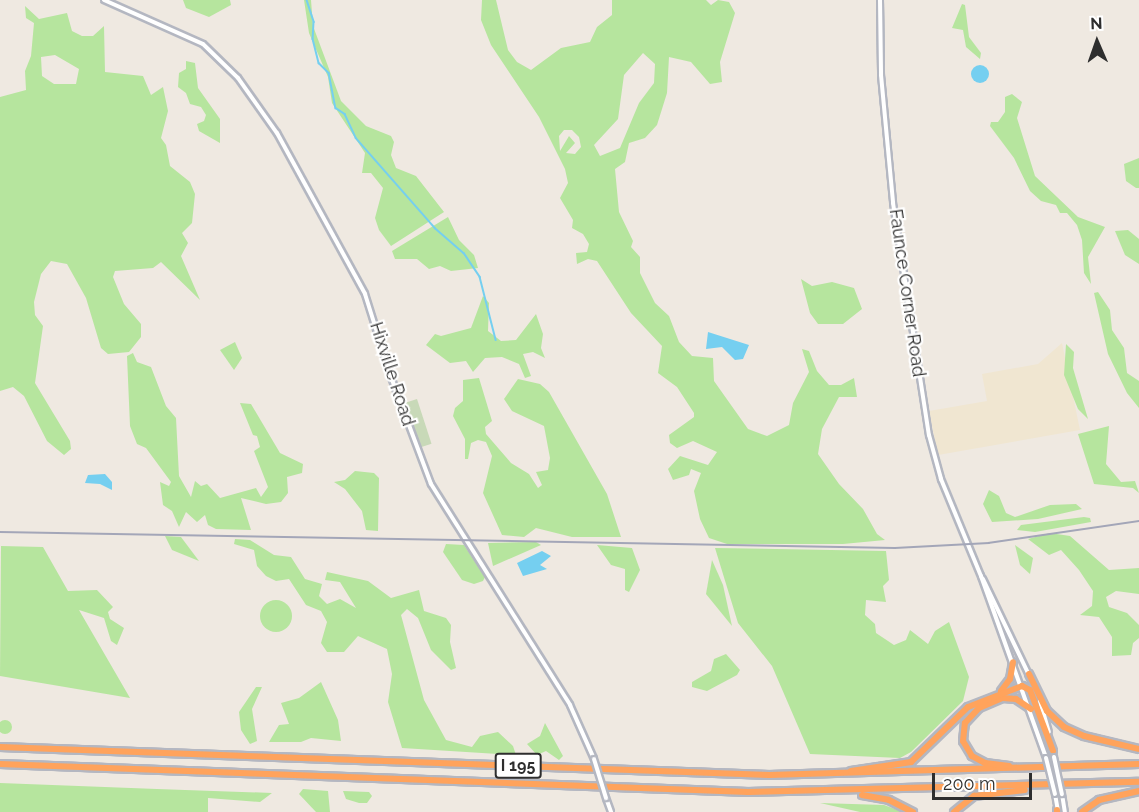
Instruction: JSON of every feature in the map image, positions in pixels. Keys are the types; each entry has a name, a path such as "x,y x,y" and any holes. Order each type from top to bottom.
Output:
{"highway":[{"path":"999,693 1010,679 1013,662"},
{"path":"1029,674 1047,711 1064,727 1084,736 1139,749"},
{"path":"818,775 907,764 968,707 999,693 1022,686 1030,690 1054,754"},
{"path":"1031,709 1010,698 983,705 967,719 963,737 968,751 979,761 1036,768"},
{"name":"I 195","path":"0,747 818,775 1139,764"},
{"name":"I 195","path":"0,764 723,791 843,792 1139,782"},
{"path":"954,812 974,796 1047,785"},
{"path":"1082,812 1099,800 1139,791"},
{"path":"843,792 885,798 913,812"}],"main road":[{"name":"Hixville Road","path":"104,0 203,44 238,78 277,133 365,294 431,484 570,705 594,759 611,812"},
{"name":"Faunce Corner Road","path":"880,0 881,75 893,203 925,417 941,479 981,576 1031,709 1046,758 1057,811"},
{"name":"Faunce Corner Road","path":"981,576 1029,674 1054,754 1065,812"},
{"path":"997,621 1003,618"}],"shaded area":[{"path":"1062,343 1080,430 938,455 929,411 987,401 982,374 1038,364"}],"green space":[{"path":"183,0 230,0 231,5 209,17 186,8"},
{"path":"304,0 311,0 313,26 341,101 366,126 391,136 394,142 391,155 396,168 416,176 444,212 391,246 379,230 375,218 383,188 371,173 362,173 365,153 332,103 328,77 309,33"},
{"path":"482,0 496,0 508,50 517,62 531,70 561,48 590,42 597,27 612,15 612,0 706,0 711,5 718,0 729,2 735,13 720,62 722,82 710,84 691,62 669,57 667,93 657,125 645,138 629,143 625,162 615,169 619,212 633,241 631,247 640,257 640,273 655,303 669,316 679,342 692,356 713,358 714,381 748,429 767,436 789,425 793,403 809,372 802,349 809,351 817,371 829,385 841,385 854,378 857,397 839,397 822,429 818,454 839,484 863,509 877,534 885,540 843,544 727,544 709,538 700,519 694,491 701,473 691,469 689,475 673,480 668,469 680,456 708,465 717,452 693,441 677,448 670,443 669,435 694,417 694,413 677,387 658,373 662,346 631,313 597,261 588,259 577,264 576,253 587,252 589,244 583,234 572,228 573,220 560,198 568,183 565,169 539,117 491,45 481,20","holes":["643,53 655,64 654,83 639,103 620,148 600,156 594,145 618,119 624,75","564,130 572,130 579,137 581,147 575,154 566,153 575,143 569,136 560,151 559,136"]},
{"path":"962,4 965,5 969,37 981,53 980,59 966,47 963,30 952,28"},
{"path":"25,6 39,19 67,13 72,31 82,36 93,36 104,26 105,72 143,76 151,95 163,87 168,111 161,138 166,145 170,166 190,182 195,194 192,223 182,233 188,243 181,256 200,300 161,262 153,268 115,271 113,277 124,304 141,324 141,337 129,352 108,354 101,348 86,298 67,264 51,261 41,274 34,302 35,315 43,326 35,383 70,441 71,449 64,455 47,441 24,396 13,387 0,391 0,97 26,90 25,71 31,56 34,23 26,18","holes":["55,55 79,69 76,84 54,84 42,76 41,57"]},
{"path":"186,61 195,63 198,88 220,119 220,143 199,131 197,124 204,121 206,115 201,107 190,104 186,93 178,87 179,73 186,69"},
{"path":"1012,94 1022,102 1017,118 1035,176 1078,217 1105,227 1088,257 1091,284 1084,273 1082,240 1077,225 1067,213 1060,213 1056,205 1041,201 1030,191 1014,158 990,126 991,122 998,122 1005,112 1005,97"},
{"path":"1139,158 1139,188 1136,188 1126,181 1124,164"},
{"path":"448,217 459,240 474,255 478,268 451,271 440,266 429,269 417,259 395,259 392,251"},
{"path":"1128,230 1139,239 1139,264 1125,255 1115,231"},
{"path":"801,279 812,286 832,282 854,288 862,309 843,324 818,324 810,313"},
{"path":"1098,292 1110,310 1112,330 1124,348 1127,373 1139,381 1139,408 1127,393 1108,354 1094,293"},
{"path":"483,296 489,303 488,331 501,341 516,340 536,314 543,334 541,348 545,358 533,352 523,354 531,376 525,378 519,364 502,357 485,358 473,372 466,361 450,363 426,345 435,334 441,336 471,328"},
{"path":"235,342 242,358 234,370 220,350"},
{"path":"1066,344 1074,352 1073,368 1088,419 1078,409 1064,375"},
{"path":"133,353 137,362 151,367 166,406 176,418 179,476 191,497 195,481 201,486 207,484 220,498 256,488 261,497 268,487 254,451 260,447 257,436 253,435 240,403 251,404 280,453 303,464 302,473 287,477 288,493 281,502 266,504 241,498 251,530 216,529 208,525 205,515 197,522 186,512 179,527 172,511 163,505 160,482 169,486 171,482 146,448 137,444 130,426 127,356"},
{"path":"479,378 492,421 485,427 486,434 511,463 529,474 538,488 542,485 536,472 548,470 550,458 544,426 512,411 504,399 518,379 540,384 549,392 607,494 621,537 572,537 536,528 524,537 502,535 483,493 492,456 486,442 478,440 471,443 468,459 465,459 465,439 453,416 455,408 463,401 463,380"},
{"path":"417,399 432,444 419,448 405,403"},
{"path":"1109,426 1106,464 1121,482 1135,481 1139,493 1133,488 1094,484 1078,434"},
{"path":"355,471 374,473 379,478 378,531 366,530 362,511 345,489 334,482 345,480"},
{"path":"989,490 999,496 1006,513 1015,517 1050,505 1076,504 1082,509 1038,519 992,522 983,504"},
{"path":"1090,518 1091,522 1035,532 1017,530 1021,525"},
{"path":"1050,533 1070,536 1109,570 1139,568 1139,594 1116,591 1106,597 1109,607 1127,613 1139,625 1139,638 1133,643 1131,655 1112,656 1112,637 1099,617 1080,615 1092,606 1093,591 1079,570 1061,550 1049,555 1028,539"},
{"path":"165,536 181,537 199,561 172,550"},
{"path":"235,539 250,540 274,555 291,557 305,579 322,584 319,596 327,604 340,599 356,608 340,582 325,580 327,572 368,581 391,598 419,590 424,611 446,618 451,625 450,642 456,668 451,670 431,650 418,618 407,609 401,615 424,700 446,740 472,747 480,736 498,732 513,746 516,755 402,748 388,702 392,674 387,649 358,636 344,652 327,652 321,643 327,622 321,611 306,605 289,579 276,581 266,576 257,566 254,550 234,544"},
{"path":"536,542 541,545 493,566 488,543"},
{"path":"446,544 464,545 485,577 483,581 474,584 462,580 443,552"},
{"path":"597,545 632,548 640,570 629,592 625,590 625,569 611,565"},
{"path":"1015,545 1033,558 1030,574 1020,565"},
{"path":"1,546 43,547 68,591 97,590 113,607 108,612 110,619 124,628 117,645 111,641 104,618 79,610 130,698 0,676"},
{"path":"715,548 886,551 889,580 883,586 886,602 866,600 865,615 875,624 876,633 894,645 906,640 910,630 928,644 935,631 949,622 969,677 963,701 911,752 900,758 810,754 772,666 738,623"},
{"path":"712,560 723,585 732,626 706,594"},
{"path":"276,600 287,605 292,616 287,627 276,632 265,627 260,616 265,605"},
{"path":"726,654 740,670 737,675 707,691 692,687 692,682 711,671 714,659"},
{"path":"321,682 338,720 341,741 311,738 301,742 269,742 279,725 289,724 281,703 299,698"},
{"path":"256,687 262,687 252,709 257,741 250,744 241,730 239,712"},
{"path":"5,720 10,722 12,727 10,732 5,734 0,732 -2,727 0,722"},
{"path":"545,723 563,756 559,760 546,751 537,755 527,744 540,736"},
{"path":"0,783 272,793 260,802 208,798 208,812 0,812"},
{"path":"303,789 328,791 330,812 316,812 299,794"},
{"path":"343,791 369,792 372,796 367,803 359,803 346,799"},
{"path":"820,803 884,805 903,812 860,812"}],"water":[{"path":"980,65 986,68 989,74 986,80 980,83 974,80 971,74 974,68"},
{"path":"708,332 749,345 743,359 735,360 722,347 706,349"},
{"path":"105,474 112,482 112,490 100,484 85,483 88,475"},
{"path":"542,551 551,556 540,565 547,569 523,576 517,563"}],"waterway":[{"path":"307,0 314,22 313,39 319,63 329,73 336,108 345,114 356,138 435,228 464,253 480,277 496,340"}],"railway":[{"path":"0,532 895,548 989,543 1139,521"}]}
